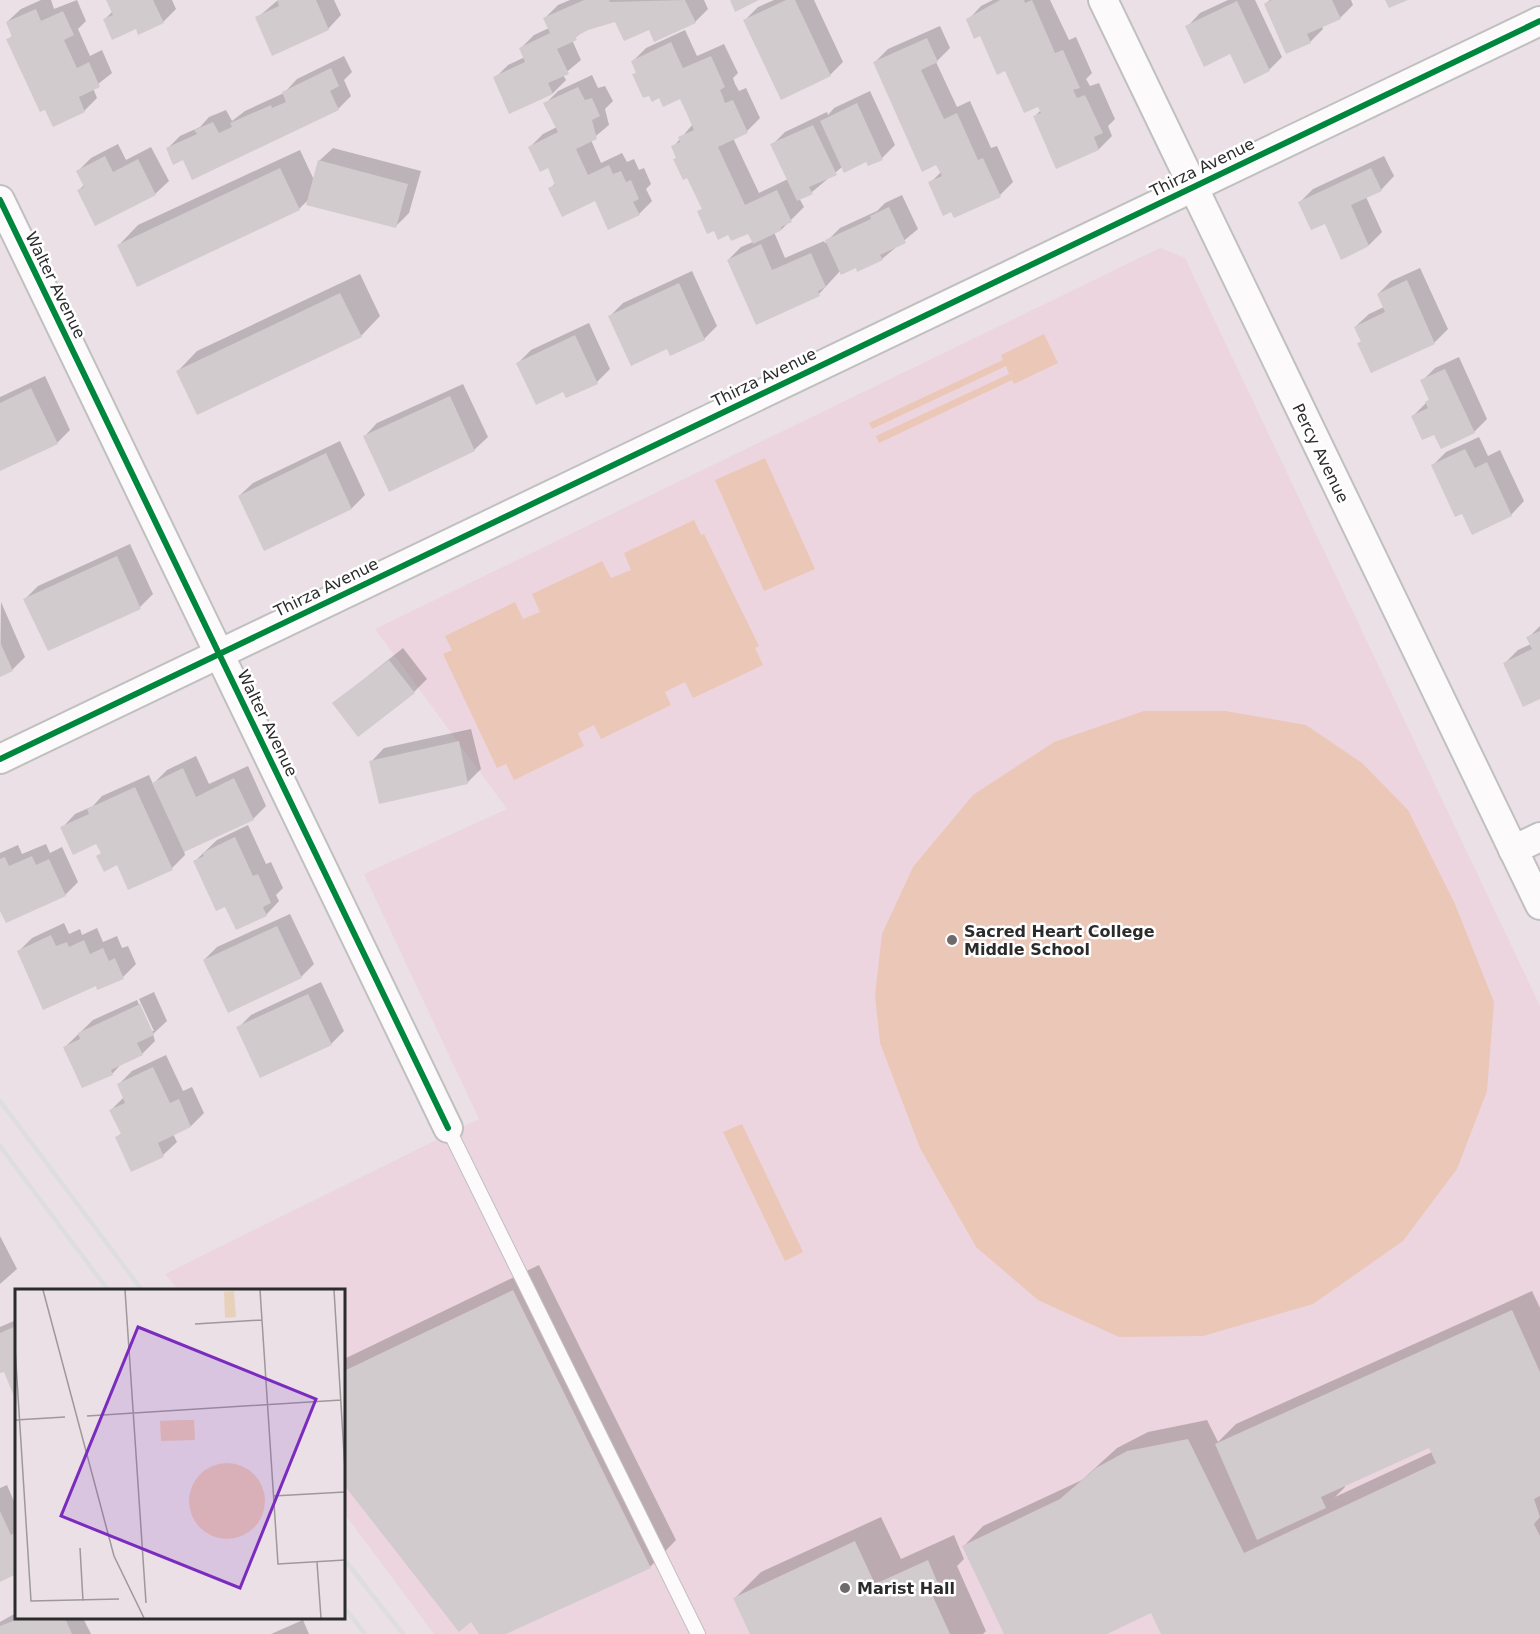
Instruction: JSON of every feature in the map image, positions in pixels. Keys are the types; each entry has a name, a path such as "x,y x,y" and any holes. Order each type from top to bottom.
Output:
{"street":[{"name":"Percy Avenue","path":"1103,0 1540,905"},
{"name":"Thirza Avenue","path":"0,759 1540,21"},
{"name":"Walter Avenue","path":"0,200 448,1128"},
{"path":"1513,850 1540,837"}],"lane":[{"path":"448,1128 698,1634"}],"shaded area":[{"name":"Sacred Heart College Middle School","path":"1160,248 1185,258 1540,1006 1540,1634 434,1634 345,1514 345,1289 177,1289 165,1274 479,1119 364,874 507,809 375,629"},
{"path":"1044,334 1058,363 1014,384 1012,380 879,443 876,436 1009,374 1006,366 872,429 869,423 1003,360 1001,355"},
{"path":"765,458 815,569 764,591 715,480"},
{"path":"694,520 701,535 704,534 759,646 755,648 763,665 693,698 685,682 665,692 671,705 601,739 594,725 578,733 584,746 514,780 506,764 497,768 443,654 452,650 445,636 515,602 523,619 540,612 532,594 602,561 611,578 631,570 624,553"},
{"path":"1144,711 1225,711 1306,725 1362,763 1408,810 1455,904 1494,1002 1487,1091 1457,1169 1403,1241 1313,1304 1203,1336 1119,1337 1038,1300 976,1247 920,1148 880,1043 875,995 882,934 913,867 973,795 1054,742"},
{"path":"742,1124 803,1252 785,1261 723,1132"}],"building":[{"path":"106,0 153,0 164,23 138,35 136,29 112,40 103,19 113,15"},
{"path":"277,0 316,0 329,30 272,56 255,17 279,6"},
{"path":"584,0 609,0 610,2 685,0 696,23 654,42 649,30 624,41 615,22 588,30 575,37 577,40 557,49 569,74 548,83 553,94 509,114 493,77 525,62 519,48 550,33 543,18"},
{"path":"730,0 759,0 735,12"},
{"path":"786,0 795,0 831,76 781,100 743,20"},
{"path":"1000,0 1024,0 1025,3 1032,0 1055,53 1063,50 1080,88 1073,90 1077,98 1085,95 1103,133 1094,137 1099,150 1056,169 1033,116 1041,113 1038,107 1024,113 1005,71 997,75 980,36 974,39 966,19"},
{"path":"1272,0 1332,0 1341,19 1307,34 1311,43 1286,54 1264,4"},
{"path":"1385,0 1408,0 1389,8"},
{"path":"1237,1 1270,71 1244,84 1230,54 1204,67 1185,26"},
{"path":"36,9 41,21 63,11 74,35 64,40 77,68 89,62 100,87 79,97 85,112 53,127 45,110 40,112 6,39 12,37 6,22"},
{"path":"927,38 938,62 921,70 944,119 957,113 978,160 983,158 1001,197 954,218 951,212 943,216 928,182 942,176 936,165 922,172 873,62"},
{"path":"671,42 683,68 711,56 725,87 720,90 725,103 733,100 748,133 718,147 745,205 777,190 792,222 781,227 782,230 753,244 748,234 731,241 728,235 718,240 714,231 707,234 697,211 702,209 687,178 683,180 673,159 676,158 671,146 680,142 678,137 694,130 680,99 663,107 659,98 652,102 649,96 643,98 632,74 636,73 631,61"},
{"path":"331,68 339,86 330,91 339,110 192,180 183,160 173,165 166,148 197,134 194,130 213,122 219,133 232,127 230,123 271,105 272,108 286,102 282,92"},
{"path":"578,87 585,100 592,98 600,116 592,120 597,139 576,149 588,175 609,165 613,174 621,171 626,182 631,180 639,199 633,202 640,215 608,230 595,201 562,217 548,188 555,185 548,168 540,172 528,147 558,132 543,103"},
{"path":"857,103 883,160 868,166 866,162 844,173 820,121"},
{"path":"813,125 837,175 809,187 813,194 797,201 770,144"},
{"path":"105,156 113,172 138,159 156,195 95,226 77,190 84,187 76,171"},
{"path":"318,160 408,184 396,228 306,205"},
{"path":"280,168 300,210 137,287 117,245"},
{"path":"1371,168 1382,191 1351,205 1369,246 1341,260 1325,224 1311,230 1298,202"},
{"path":"889,207 906,243 880,255 883,260 857,272 856,268 841,275 825,240 871,219 870,216"},
{"path":"761,244 772,270 811,253 826,287 818,291 820,296 756,325 727,260"},
{"path":"1407,280 1435,344 1371,373 1357,343 1361,342 1354,327 1385,312 1377,294"},
{"path":"679,283 705,340 670,356 667,349 631,366 608,316"},
{"path":"340,293 362,337 197,415 176,371"},
{"path":"575,335 598,384 566,398 563,392 536,405 516,363"},
{"path":"1445,369 1475,433 1441,449 1434,435 1422,440 1411,416 1428,408 1425,402 1429,400 1420,380"},
{"path":"31,388 58,444 0,471 0,403"},
{"path":"450,396 475,451 389,492 363,436"},
{"path":"1465,449 1475,468 1487,462 1512,516 1472,535 1462,514 1455,517 1431,465"},
{"path":"326,453 352,509 264,551 238,496"},
{"path":"117,556 141,609 48,651 23,599"},
{"path":"1540,631 1540,699 1523,707 1503,663 1532,649 1526,637"},
{"path":"0,642 13,671 0,677"},
{"path":"389,660 415,693 358,737 332,703"},
{"path":"459,741 468,784 379,804 369,761"},
{"path":"183,768 196,797 234,778 254,820 184,852 152,783"},
{"path":"135,787 173,870 128,890 117,865 104,872 96,856 101,853 96,844 73,855 60,827 89,814 87,809"},
{"path":"235,837 253,876 258,874 271,903 263,907 267,916 236,930 225,907 216,911 193,861 204,856 202,853"},
{"path":"32,856 36,865 49,859 66,896 6,923 0,911 0,859 5,857 9,866"},
{"path":"277,926 302,978 228,1013 203,960"},
{"path":"51,935 56,946 67,942 69,947 84,940 90,954 103,948 109,961 115,958 124,979 97,990 96,986 43,1010 17,951"},
{"path":"308,994 332,1045 260,1078 236,1027"},
{"path":"140,1004 154,1035 137,1043 143,1055 111,1070 113,1075 82,1088 63,1047 80,1039 78,1033"},
{"path":"153,1067 170,1103 179,1099 191,1127 158,1143 164,1157 131,1172 115,1137 121,1134 109,1110 125,1103 117,1084"},
{"path":"513,1290 651,1568 506,1634 479,1634 471,1622 459,1632 345,1486 345,1371"},
{"path":"1512,1310 1540,1372 1540,1496 1534,1499 1540,1517 1534,1524 1540,1536 1540,1634 1161,1634 1151,1613 1107,1634 1004,1634 962,1546 1060,1499 1096,1468 1127,1451 1188,1439 1244,1553 1436,1463 1429,1448 1321,1497 1326,1508 1257,1540 1215,1444"},
{"path":"15,1326 15,1399 4,1372 0,1373 0,1333"},
{"path":"0,1511 11,1535 15,1533 15,1574 0,1582"},
{"name":"Marist Hall","path":"855,1541 875,1584 928,1560 939,1586 930,1590 950,1634 750,1634 733,1598"},
{"path":"18,1619 65,1619 72,1634 0,1634 0,1626"}],"railway":[{"path":"0,1101 141,1289"},
{"path":"0,1146 107,1289"},
{"path":"345,1560 403,1634"},
{"path":"345,1608 365,1634"}],"cycle path":[{"path":"0,759 1540,21"},
{"path":"0,200 448,1128"}],"place":[{"name":"Sacred Heart College Middle School","path":"952,940"},
{"name":"Marist Hall","path":"845,1588"}]}
